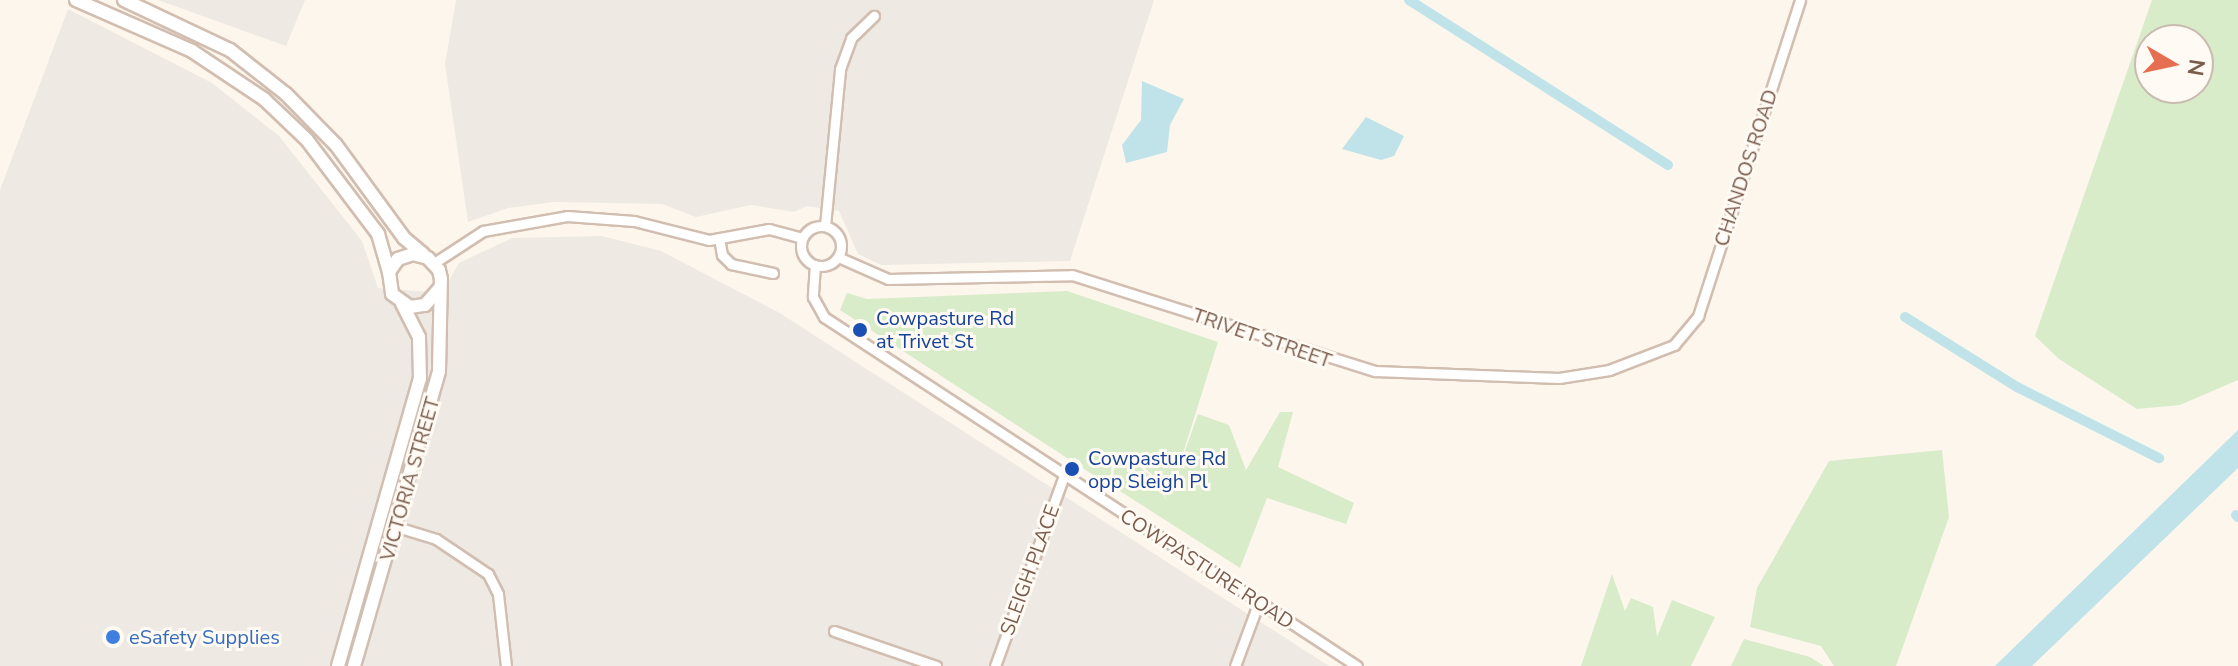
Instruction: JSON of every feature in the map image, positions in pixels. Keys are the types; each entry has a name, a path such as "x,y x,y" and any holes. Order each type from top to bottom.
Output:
{"main road":[{"path":"76,0 192,51 264,99 307,140 378,234 389,272 389,287 402,304 425,305 440,288 431,260 404,238 336,145 277,87 230,50 124,0"},
{"path":"389,272 405,255 431,260"},
{"name":"VICTORIA STREET","path":"354,666 437,388 440,288"},
{"name":"VICTORIA STREET","path":"338,666 420,379 419,337 402,304"}],"street":[{"name":"CHANDOS ROAD","path":"1686,333 1700,309 1800,0"},
{"path":"825,226 840,69 851,38 874,16"},
{"path":"431,260 483,231 552,217 608,217 686,237 719,238 769,229 802,238"},
{"path":"825,226 840,239 838,257 815,265 802,251 802,238 812,228 825,226"},
{"path":"719,238 722,255 731,264 773,273"},
{"name":"TRIVET STREET","path":"838,257 888,279 1072,275 1338,363 1392,373 1580,377 1655,354 1686,333"},
{"name":"COWPASTURE ROAD","path":"815,265 813,297 824,317 1357,666"},
{"name":"SLEIGH PLACE","path":"995,666 1064,475"},
{"path":"397,527 436,539 488,574 498,594 506,666"},
{"path":"1235,666 1258,604"},
{"path":"834,631 936,666"}],"shaded area":[{"path":"158,0 305,0 286,46"},
{"path":"456,0 1154,0 1070,261 881,265 858,254 839,211 807,206 794,212 751,205 696,217 662,204 554,202 508,208 468,222 445,64"},
{"path":"68,9 212,83 279,136 362,241 378,288 442,293 459,263 512,238 602,236 661,251 778,312 1329,666 0,666 0,190"}],"green space":[{"path":"2152,0 2238,0 2238,380 2180,405 2137,409 2059,359 2035,336 2134,52 2134,104 2214,104 2214,24 2144,24"},
{"path":"1067,291 1218,342 1173,485 1198,414 1229,425 1246,470 1280,412 1293,412 1278,467 1354,503 1346,524 1267,498 1240,568 1112,486 1115,462 1134,462 1158,482 1167,502 1160,481 1135,460 1112,460 1110,486 840,310 847,293 867,299"},
{"path":"1942,450 1949,517 1896,666 1834,666 1821,646 1750,627 1757,588 1829,461"},
{"path":"1612,574 1625,611 1631,598 1653,607 1657,637 1672,600 1715,617 1691,666 1581,666"},
{"path":"1744,639 1810,657 1824,666 1731,666"}],"water":[{"path":"1142,81 1184,99 1170,125 1167,152 1126,163 1122,145 1141,120"},
{"path":"1366,117 1404,136 1394,156 1381,160 1342,149"},
{"path":"2238,430 2238,468 2032,666 1995,666"}],"waterway":[{"path":"1409,0 1668,165"},
{"path":"1905,317 2017,387 2159,458"}],"place":[{"name":"Cowpasture Rd at Trivet St","path":"860,330"},
{"name":"Cowpasture Rd opp Sleigh Pl","path":"1072,469"},
{"name":"eSafety Supplies","path":"113,637"}]}
